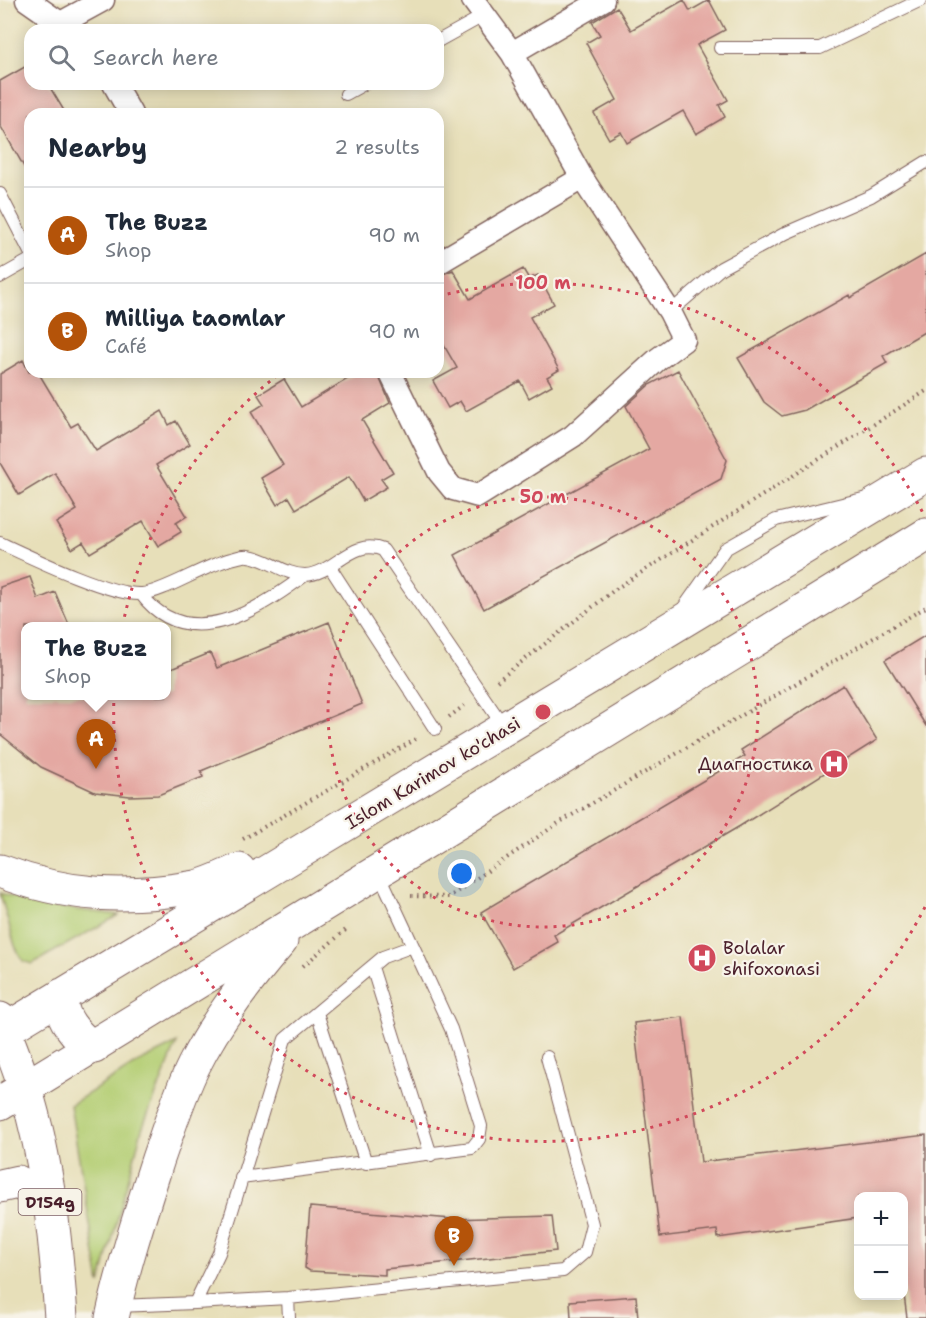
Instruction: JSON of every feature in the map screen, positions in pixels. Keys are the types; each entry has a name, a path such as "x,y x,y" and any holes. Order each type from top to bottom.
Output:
{"main road":[{"name":"Islom Karimov ko'chasi","path":"1,1028 62,995 926,474"},
{"path":"13,1096 377,869 926,535"},
{"path":"0,871 62,891 105,896 198,887 327,836"},
{"path":"113,1312 133,1234 173,1115 194,1065 220,1019 253,973 302,917"},
{"path":"62,995 63,1011 72,1029 94,1047"},
{"name":"D154g","path":"1,1028 13,1096 51,1209 61,1318"},
{"path":"0,1186 18,1182 40,1196 51,1209"}],"street":[{"path":"27,0 62,24"},
{"path":"68,24 103,0"},
{"path":"512,53 603,0"},
{"path":"393,378 439,472 453,489 478,496 573,436 658,359 684,340 670,312 582,178 512,53 478,8"},
{"path":"117,90 128,108"},
{"path":"444,259 582,178"}],"lane":[{"path":"720,48 820,48 921,0"},
{"path":"444,37 478,8"},
{"path":"346,94 353,90"},
{"path":"670,312 721,268 786,233 871,196 926,162"},
{"path":"0,194 24,240"},
{"path":"0,277 24,263"},
{"path":"0,543 74,575 115,589 141,594 210,564 248,555 289,572 305,575"},
{"path":"141,594 153,609 184,625 210,624 242,615 285,591 305,575 330,567 358,548 372,545 383,550 505,729"},
{"path":"330,567 435,729"},
{"path":"241,1178 431,1155 472,1148 479,1139 481,1126 451,1029 377,869"},
{"path":"195,1303 219,1253 285,1039 383,957 413,946"},
{"path":"372,967 431,1155"},
{"path":"317,1013 366,1163"},
{"path":"113,1312 195,1303 288,1298 563,1271 585,1252 592,1224 547,1057"},
{"path":"288,1298 289,1318"}],"path":[{"path":"449,897 557,824 926,607"}],"green space":[{"path":"0,893 41,905 119,915 32,964 23,961 15,946"},
{"path":"177,1043 142,1129 100,1284 70,1105 137,1063"}],"building":[{"path":"684,0 690,11 709,0 725,30 697,45 728,100 719,105 725,117 696,134 683,111 627,143 621,132 609,139 594,113 617,100 586,43 600,35 592,22 617,7 631,30"},
{"path":"24,67 24,90 52,90 62,108 24,108 24,167 0,125 0,81"},
{"path":"926,254 926,331 883,356 887,363 805,410 782,416 764,402 738,358"},
{"path":"523,269 529,279 538,275 554,304 530,317 559,370 547,377 552,385 529,398 520,381 466,411 460,401 448,408 433,381 444,378 444,375 457,368 444,345 444,274 453,270 470,299"},
{"path":"23,360 24,378 42,378 71,427 78,423 96,451 162,411 169,425 176,421 190,444 156,465 187,516 176,523 181,532 158,546 143,521 90,553 83,542 72,549 56,523 77,510 55,473 19,495 0,463 0,374"},
{"path":"678,370 727,460 721,479 484,609 455,555 649,449 626,406 649,385"},
{"path":"349,378 380,378 390,403 362,420 393,472 381,479 387,487 363,501 349,477 296,509 289,497 277,505 261,478 283,465 251,412 264,404 258,395 284,379 301,407"},
{"path":"30,577 38,599 55,592 68,622 21,622 21,700 171,700 171,669 210,653 217,668 329,622 362,704 201,771 203,777 158,795 130,796 95,792 41,767 0,734 0,587"},
{"path":"926,635 926,726 885,660"},
{"path":"843,685 877,740 740,826 554,935 558,942 513,968 481,912 745,756 741,750"},
{"path":"683,1017 701,1162 926,1135 926,1318 907,1318 905,1300 908,1300 908,1192 854,1192 854,1219 718,1238 717,1230 660,1237 634,1023"},
{"path":"310,1207 452,1219 552,1216 556,1251 385,1269 385,1275 310,1271 305,1268"},
{"path":"636,1296 638,1318 571,1318 570,1301"}],"place":[{"name":"Диагностика","path":"834,764"},
{"name":"The Buzz","path":"96,769"},
{"name":"Bolalar shifoxonasi","path":"702,958"},
{"name":"Milliya taomlar","path":"454,1266"}]}
